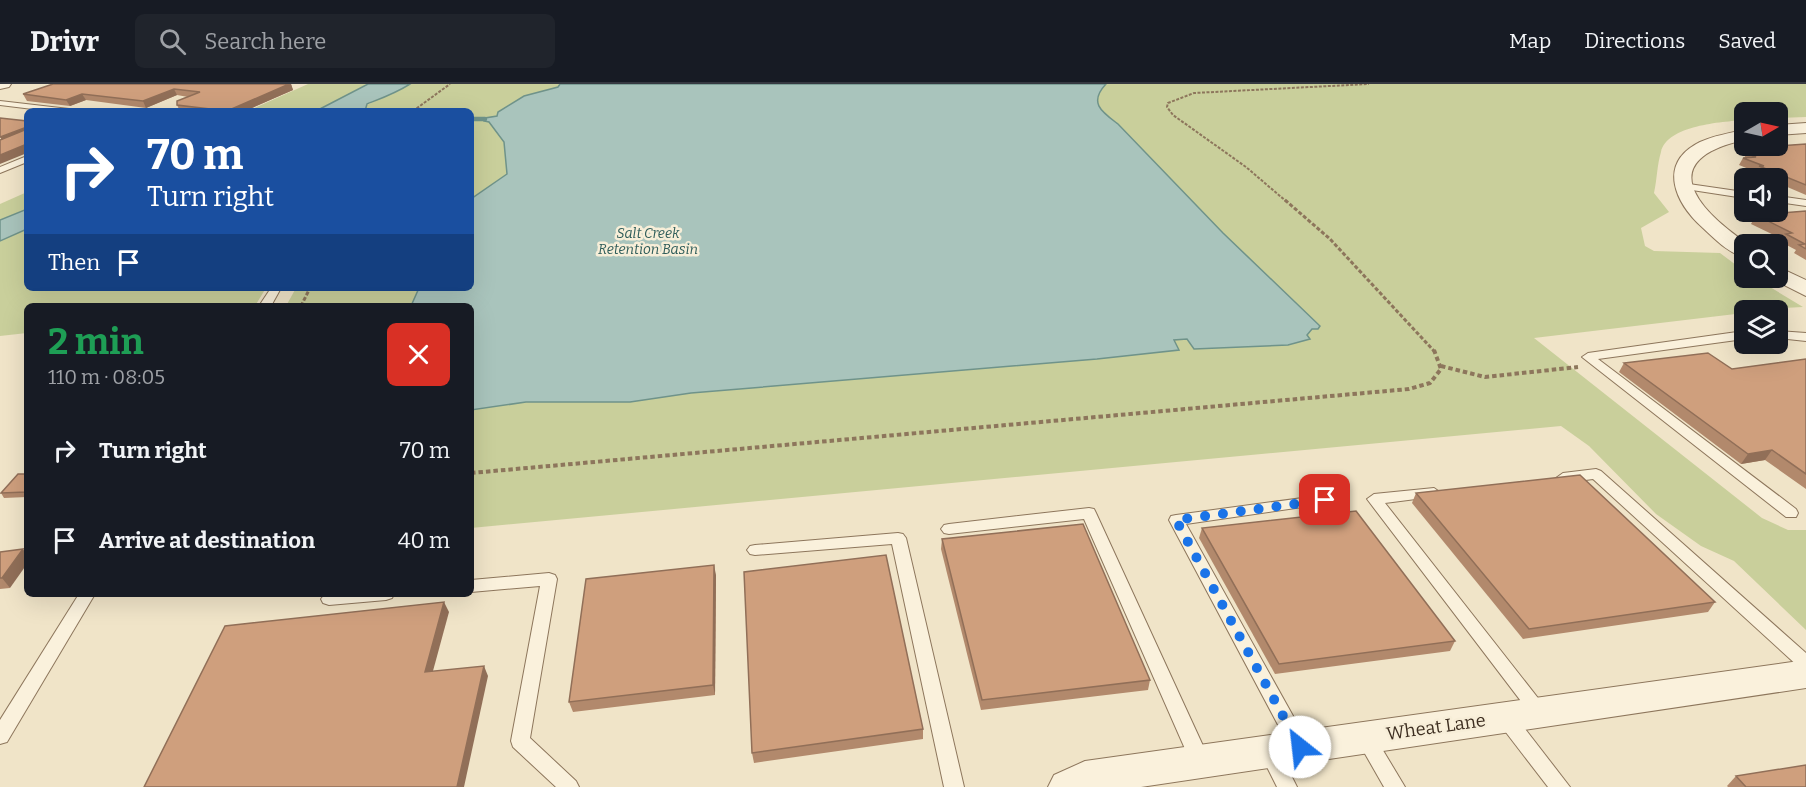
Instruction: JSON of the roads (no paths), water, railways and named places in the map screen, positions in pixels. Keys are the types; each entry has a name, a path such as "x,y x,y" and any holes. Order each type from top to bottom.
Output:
{"street":[{"path":"1788,130 1804,129"},
{"path":"1734,138 1701,149 1686,164 1682,186 1705,220 1734,243"},
{"path":"1788,279 1806,289"},
{"name":"Wheat Lane","path":"1068,787 1085,778 1806,674"}],"lane":[{"path":"0,102 46,108"},
{"path":"0,170 24,160"},
{"path":"1682,186 1734,194"},
{"path":"1788,200 1806,203"},
{"path":"1734,336 1588,357 1791,513"},
{"path":"1788,336 1806,337"},
{"path":"1550,479 1596,474 1806,663"},
{"path":"1444,491 1374,500 1522,715 1560,787"},
{"path":"1287,787 1285,749 1176,520 1325,500"},
{"path":"949,529 1089,513 1200,761"},
{"path":"756,550 898,538 954,787"},
{"path":"474,586 549,579 520,741 568,787"},
{"path":"0,736 85,597"},
{"path":"328,599 351,597"},
{"path":"1365,738 1395,787"}],"water":[{"path":"368,84 410,84 367,104 366,108 322,108"},
{"name":"Salt Creek Retention Basin","path":"560,84 1106,84 1098,97 1102,111 1118,124 1223,233 1320,326 1318,329 1312,329 1307,335 1310,339 1288,345 1194,349 1187,339 1174,340 1179,350 1097,359 691,393 630,402 526,402 474,410 474,303 412,303 418,291 474,291 474,197 507,174 504,142 489,122 484,121 485,118 497,116 498,112 524,96 558,87"},
{"path":"24,210 24,230 0,241 0,220"}],"waterway":[{"path":"474,119 485,119"}]}
